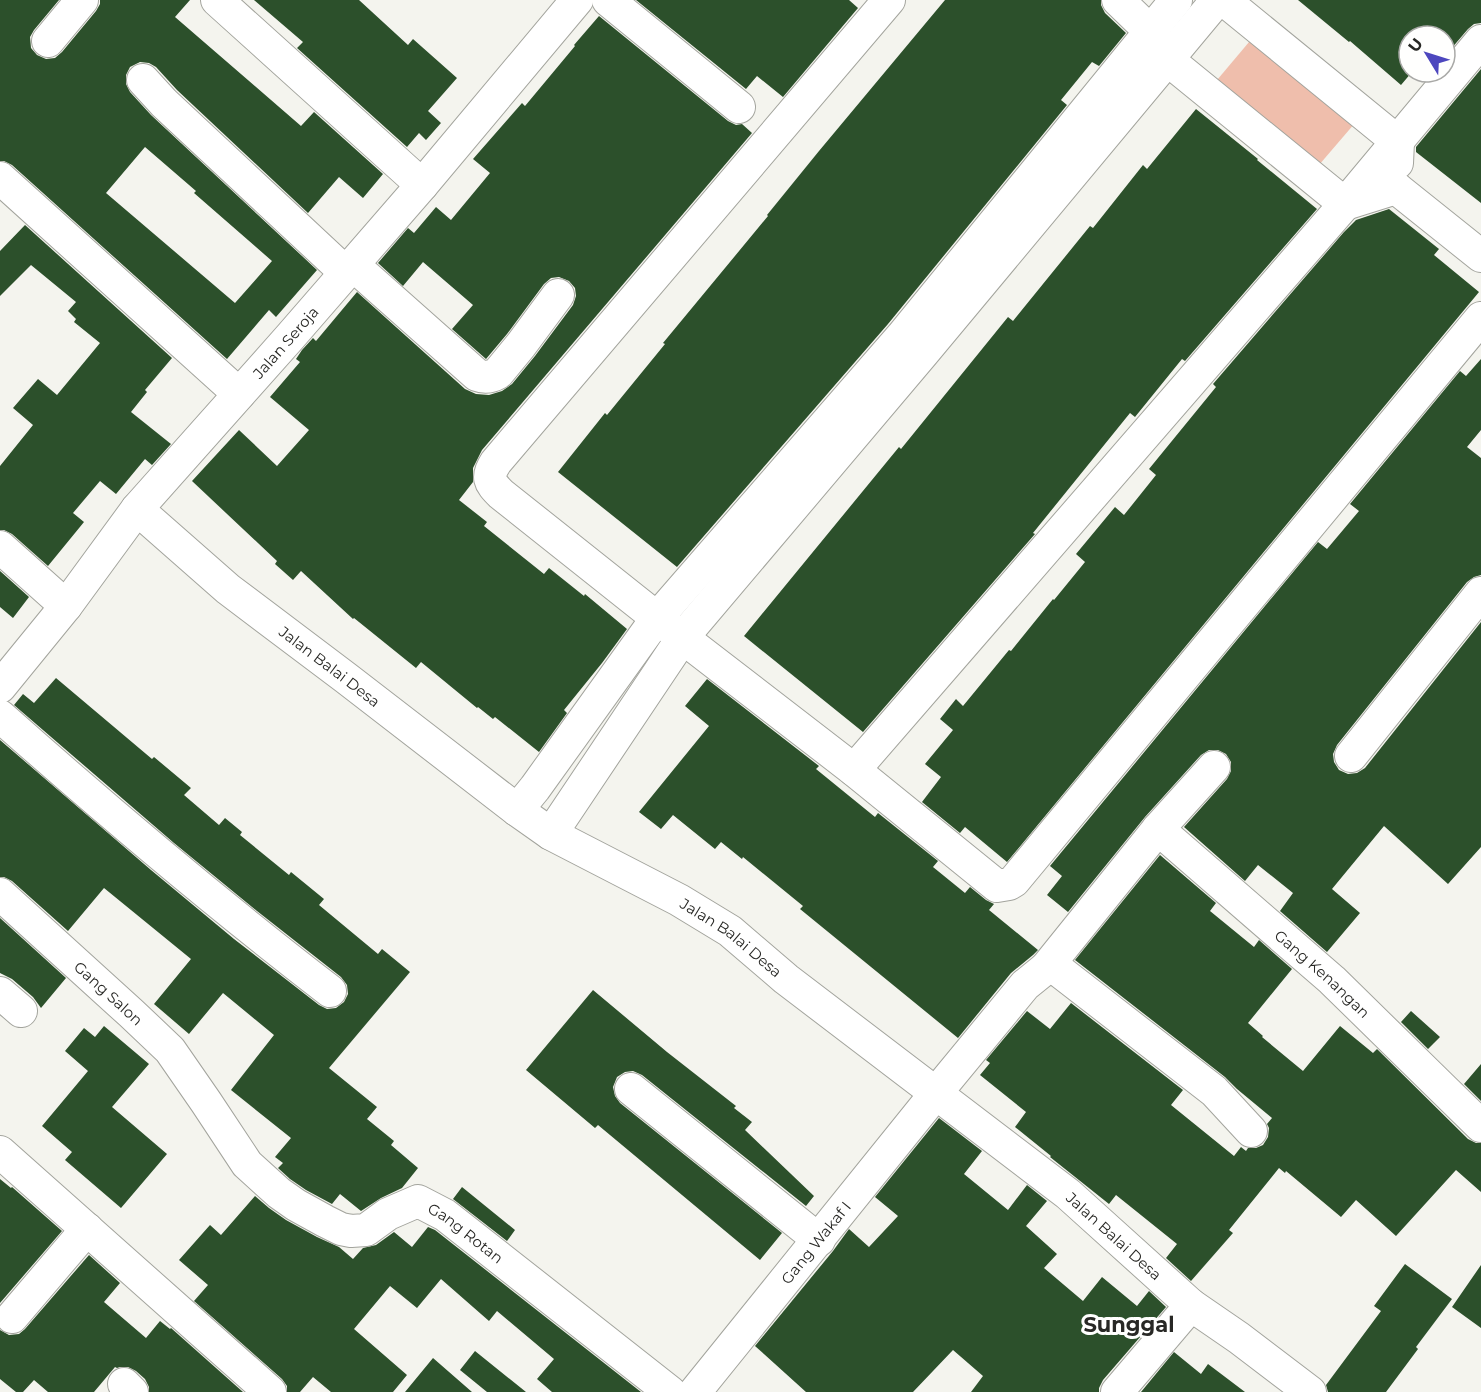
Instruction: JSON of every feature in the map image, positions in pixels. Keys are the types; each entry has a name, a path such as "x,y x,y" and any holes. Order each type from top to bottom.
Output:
{"street":[{"path":"48,41 82,0"},
{"path":"217,0 422,185"},
{"name":"Jalan Seroja","path":"0,687 66,606 137,509 422,185 577,0"},
{"path":"608,0 739,108"},
{"path":"889,0 492,468 489,475 493,486 501,494 854,770 992,883 1001,886 1009,885 1014,881 1481,318"},
{"path":"1118,0 1150,30 1168,60 1345,204"},
{"path":"551,834 683,637 913,344 1150,30 1176,0"},
{"path":"517,810 657,618 913,344 1168,60 1217,0"},
{"path":"1224,0 1398,142"},
{"path":"854,770 1345,204 1481,41"},
{"path":"143,80 164,103 349,268 477,375 494,376 498,373 558,295"},
{"path":"1396,188 1398,142"},
{"path":"0,178 239,394"},
{"path":"1345,204 1396,188"},
{"path":"1396,188 1481,256"},
{"name":"Jalan Balai Desa","path":"137,509 228,589 517,810 551,834 680,900 730,931 786,979 1068,1194 1191,1305 1310,1392"},
{"path":"0,548 66,606"},
{"path":"1351,756 1481,593"},
{"path":"0,716 95,800 330,991"},
{"name":"Gang Wakaf I","path":"695,1392 1025,985 1046,968 1158,829 1214,767"},
{"name":"Gang Kenangan","path":"1158,829 1332,980 1481,1126"},
{"name":"Gang Salon","path":"0,894 170,1050 206,1102"},
{"path":"1046,968 1053,967 1062,973 1193,1073 1214,1091 1251,1131"},
{"path":"630,1089 819,1240"},
{"name":"Gang Rotan","path":"206,1102 248,1164 279,1193 296,1205 341,1228 360,1231 366,1230 388,1214 405,1206 418,1201 426,1204 445,1215 670,1392"},
{"path":"0,1152 270,1392"},
{"path":"12,1317 87,1229"},
{"path":"1117,1392 1191,1305"}],"shaded area":[{"path":"1260,29 1361,116 1313,172 1212,86"}],"building":[{"path":"0,0 59,0 30,37 31,48 37,55 46,59 55,58 62,52 96,11 100,0 190,0 175,17 301,126 314,112 383,174 363,198 339,177 308,213 177,90 156,67 140,62 130,67 126,75 126,84 130,92 151,115 317,270 276,317 269,310 227,359 12,165 0,161","holes":["145,147 196,191 194,193 272,261 235,303 106,193"]},
{"path":"254,0 359,0 408,45 413,39 457,78 428,111 441,123 426,140 419,133 407,147 297,48 303,42"},
{"path":"636,0 849,0 858,8 783,97 757,76 746,89"},
{"path":"945,0 1101,0 1105,13 1126,33 1099,66 1092,62 1061,100 1067,105 888,324 677,567 558,472"},
{"path":"1298,0 1481,0 1481,23 1474,24 1457,42 1457,24 1397,24 1397,82"},
{"path":"599,16 728,121 736,125 742,124 752,133 482,450 473,468 473,482 459,500 487,522 484,526 544,574 549,568 627,629 564,710 567,713 539,752 495,717 493,719 477,708 421,662 416,668 353,619 301,571 293,580 275,564 277,561 192,481 239,430 277,466 309,430 270,397 300,362 296,359 302,350 313,338 316,341 357,292 465,389 476,394 489,395 502,391 512,384 573,305 576,296 575,288 569,281 559,277 551,278 544,284 486,359 452,329 473,305 423,262 403,286 378,263 408,228 414,233 436,207 451,220 490,173 473,159 522,103 525,106"},
{"path":"1481,69 1481,203 1416,152 1416,147"},
{"path":"1196,109 1317,209 1185,361 1182,359 1135,417 1130,413 1033,533 1035,534 863,732 744,636 1008,317 1013,321 1090,226 1093,228 1143,165 1147,169"},
{"path":"1389,209 1439,249 1434,255 1479,292 1007,862 965,827 960,833 922,802 941,777 925,764 953,730 940,719 956,699 963,706 1054,600 1085,562 1076,554 1115,507 1124,515 1156,475 1149,469 1216,387 1213,384 1344,232 1356,220"},
{"path":"25,225 172,358 145,390 147,392 131,412 171,444 152,465 145,459 116,494 100,481 73,513 84,522 48,566 12,534 0,530 0,466 33,425 13,408 38,379 57,395 100,343 74,322 76,319 68,311 76,302 31,265 0,296 0,251"},
{"path":"1481,359 1481,430 1467,447 1481,458 1481,575 1467,582 1337,745 1333,754 1334,762 1339,770 1348,774 1357,773 1365,768 1481,622 1481,847 1448,884 1384,826 1332,889 1360,913 1327,952 1280,911 1293,893 1258,865 1245,881 1184,827 1227,779 1231,771 1231,762 1226,754 1218,750 1209,750 1201,755 1145,817 1068,912 1047,895 1062,876 1050,866 1318,542 1327,549 1359,511 1350,504 1460,371 1466,376"},
{"path":"0,571 29,597 13,618 0,607"},
{"path":"56,678 152,759 154,757 191,788 184,795 219,825 225,818 242,832 240,835 289,875 291,872 324,899 319,905 378,954 382,949 410,972 329,1068 377,1107 367,1119 394,1141 391,1145 418,1168 402,1188 361,1211 340,1194 332,1204 290,1179 278,1168 283,1163 275,1157 291,1138 231,1090 274,1035 223,993 189,1034 154,1004 191,959 104,888 68,931 12,881 0,877 0,740 234,939 319,1005 327,1009 336,1008 344,1002 348,994 347,985 341,977 174,843 14,705 23,694 34,703"},
{"path":"707,679 819,766 816,769 875,817 878,813 938,861 933,867 965,893 970,887 994,904 989,910 1038,950 1011,973 958,1038 800,909 803,906 743,857 742,859 721,842 715,849 673,815 661,829 639,812 709,726 685,706"},
{"path":"1160,855 1216,903 1210,911 1254,947 1259,940 1292,969 1248,1023 1303,1071 1340,1026 1373,1053 1377,1049 1468,1139 1481,1143 1481,1192 1456,1170 1396,1236 1356,1200 1341,1217 1286,1171 1285,1173 1279,1168 1229,1230 1233,1233 1191,1281 1166,1258 1177,1244 1116,1195 1109,1204 1015,1127 1026,1112 980,1075 990,1063 986,1060 1027,1011 1050,1029 1071,1003 1183,1090 1171,1105 1234,1156 1241,1147 1246,1151 1248,1148 1263,1145 1268,1137 1267,1124 1272,1118 1225,1077 1075,960"},
{"path":"0,918 66,978 41,1008 33,997 12,979 0,973"},
{"path":"593,990 736,1106 734,1108 752,1122 745,1130 814,1196 806,1206 642,1075 633,1071 625,1072 617,1077 613,1087 620,1103 782,1233 760,1260 598,1125 595,1128 526,1070"},
{"path":"1411,1011 1440,1037 1428,1049 1401,1022"},
{"path":"104,1026 149,1064 112,1107 167,1154 121,1208 65,1160 72,1152 42,1126 88,1071 65,1051 84,1028 95,1037"},
{"path":"1481,1064 1481,1101 1464,1084"},
{"path":"939,1118 982,1151 964,1174 1008,1210 1027,1185 1047,1201 1026,1226 1057,1254 1044,1268 1083,1301 1102,1277 1137,1306 1149,1291 1166,1307 1103,1380 1099,1392 971,1392 983,1376 953,1350 913,1392 806,1392 755,1346 849,1229 869,1247 898,1216 875,1197"},
{"path":"0,1179 62,1231 0,1303"},
{"path":"462,1187 515,1230 507,1241 453,1199"},
{"path":"255,1196 286,1220 339,1247 353,1259 363,1248 376,1245 394,1232 412,1247 428,1227 435,1230 641,1392 552,1392 537,1379 554,1359 497,1311 489,1321 441,1279 417,1308 390,1286 354,1329 407,1375 393,1392 331,1392 313,1377 300,1392 287,1392 287,1386 282,1379 194,1301 208,1285 179,1260 210,1225 221,1235"},
{"path":"89,1255 120,1283 104,1302 146,1338 160,1321 171,1328 243,1392 149,1392 145,1379 128,1367 115,1367 94,1392 48,1392 34,1380 23,1392 16,1392 0,1379 0,1330 9,1335 19,1334 25,1329"},
{"path":"1405,1264 1452,1299 1386,1392 1328,1392 1326,1385 1381,1311 1374,1306"},
{"path":"1481,1265 1481,1328 1452,1307"},
{"path":"475,1351 526,1392 487,1392 460,1370"},
{"path":"1174,1352 1201,1374 1208,1364 1245,1392 1141,1392"},
{"path":"433,1358 472,1392 405,1392"}],"district":[{"name":"Sunggal","path":"1129,1324"}]}
